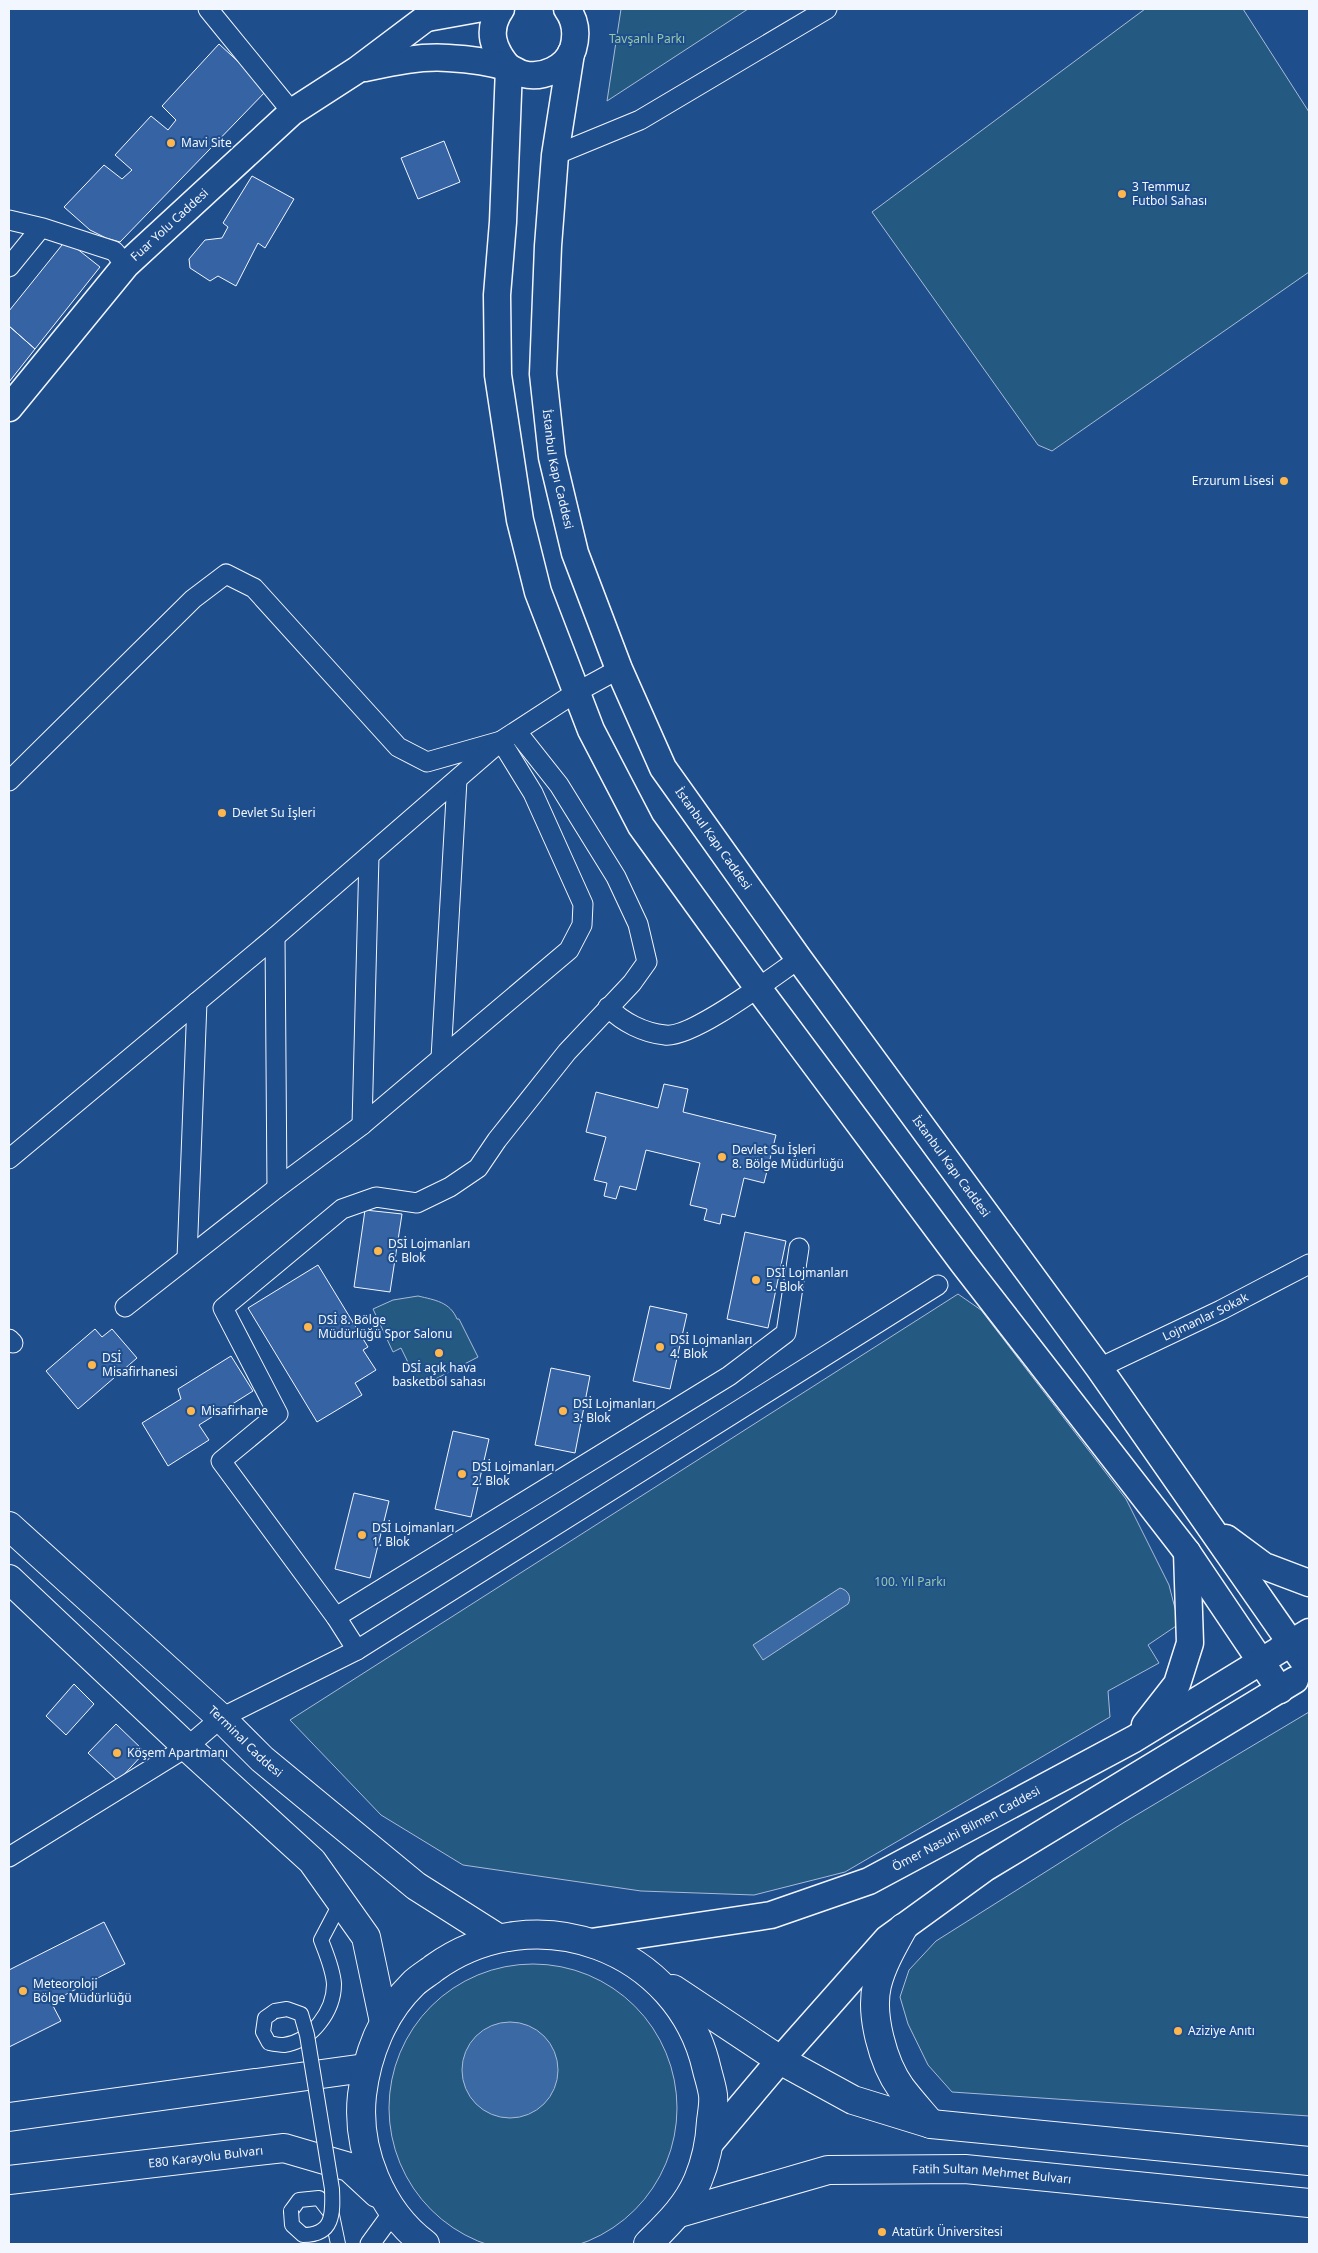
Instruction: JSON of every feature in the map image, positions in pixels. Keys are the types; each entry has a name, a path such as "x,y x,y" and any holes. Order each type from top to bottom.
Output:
{"main road":[{"path":"433,13 477,9"},
{"path":"501,9 496,16 492,30 493,44 499,57 509,68 503,222 497,295 498,375 520,520 538,592 575,693 591,730 640,826 963,1263 1187,1552 1280,1690"},
{"name":"İstanbul Kapı Caddesi","path":"570,11 575,34 555,155 548,246 543,374 552,458 575,553 619,669 663,768 799,959 1099,1368 1196,1507"},
{"name":"Fuar Yolu Caddesi","path":"9,408 126,265 292,112 357,70 433,13"},
{"path":"357,70 408,59 448,58 509,68 522,74 537,75 551,72 563,64 571,53"},
{"path":"1196,1507 1232,1544 1264,1566 1309,1583"},
{"path":"710,2143 780,2060 887,1940 985,1868 1280,1690 1309,1670 1300,1637 1196,1507"},
{"name":"Terminal Caddesi","path":"9,1526 221,1718 262,1759 416,1886 498,1938"},
{"path":"1134,1739 1177,1684 1190,1643 1187,1552"},
{"path":"9,1579 187,1747 312,1861 366,1937 384,2022"},
{"name":"Ömer Nasuhi Bilmen Caddesi","path":"591,1942 771,1915 869,1881 1134,1739 1300,1637"},
{"path":"903,1928 889,1953 877,1985 875,2015 886,2058 900,2087 931,2124"},
{"path":"425,2244 414,2236 390,2206 367,2158 360,2113 365,2068 384,2022 414,1984 452,1955 498,1938 545,1933 591,1942 621,1954 780,2060 853,2100 931,2124 1309,2161"},
{"path":"647,1972 680,2006 703,2049 713,2095 710,2143 698,2180 679,2213 648,2244"},
{"path":"9,2117 365,2068"},
{"name":"E80 Karayolu Bulvarı","path":"9,2180 284,2148 349,2167 390,2206"},
{"name":"Fatih Sultan Mehmet Bulvarı","path":"679,2213 828,2170 965,2168 1309,2203"}],"street":[{"path":"208,9 292,112"},
{"path":"555,155 640,120 827,9"},
{"path":"9,220 114,251 126,265"},
{"path":"9,267 40,229"},
{"path":"9,781 193,598 226,574 254,588 398,747 426,762 509,736"},
{"path":"9,1159 275,937 509,736 575,693 619,669"},
{"path":"357,1650 336,1617 221,1460 278,1414 223,1308 342,1209 376,1197 417,1203 450,1187 478,1168 497,1140 567,1052 632,983 647,962 638,924 616,877 559,785 509,736"},
{"path":"125,1307 277,1188 362,1125 569,950 582,925 583,904 509,736"},
{"path":"442,1058 457,780"},
{"path":"362,1125 369,856"},
{"path":"275,937 277,1188"},
{"path":"608,1007 630,1025 666,1036 701,1025 799,959"},
{"path":"187,1258 197,1002"},
{"path":"336,1617 729,1376 786,1333 799,1248"},
{"name":"Lojmanlar Sokak","path":"1099,1368 1221,1310 1309,1264"},
{"path":"9,1857 187,1747 221,1718 357,1650 938,1285"},
{"path":"338,2244 332,2215 319,2198 299,2200 291,2210 292,2225 304,2235 316,2235 325,2229 332,2212 332,2189 307,2034 301,2014 288,2009 275,2010 265,2018 263,2032 269,2043 283,2045 294,2042 309,2034 323,2018 331,2003 334,1984 330,1965 321,1940 340,1902"},
{"path":"370,2244 390,2206"}],"green space":[{"name":"Tavşanlı Parkı","path":"621,9 748,9 607,101"},
{"name":"3 Temmuz Futbol Sahası","path":"1145,9 1243,9 1309,112 1309,272 1052,451 1038,445 872,212"},
{"name":"100. Yıl Parkı","path":"958,1294 981,1310 1126,1499 1169,1585 1179,1624 1148,1645 1159,1663 1108,1691 1110,1717 845,1872 754,1895 641,1891 463,1865 381,1815 290,1720"},
{"path":"418,1296 446,1305 454,1313 457,1319 459,1319 478,1357 420,1387 401,1348 393,1352 373,1309 393,1300"},
{"path":"1309,1712 1309,2116 952,2092 928,2065 908,2024 900,1997 909,1970 936,1941 1123,1823"},
{"path":"533,1964 561,1967 588,1975 601,1981 635,2006 660,2040 666,2053 674,2080 677,2108 674,2136 666,2163 660,2176 635,2210 601,2235 588,2241 561,2249 533,2252 505,2249 478,2241 465,2235 431,2210 406,2176 400,2163 392,2136 389,2108 392,2080 400,2053 406,2040 431,2006 465,1981 478,1975 505,1967"}],"shaded area":[{"path":"840,1588 848,1594 850,1599 848,1604 763,1660 753,1645"},
{"path":"510,2022 528,2025 544,2036 555,2052 558,2070 555,2088 544,2104 528,2115 510,2118 492,2115 476,2104 465,2088 462,2070 465,2052 476,2036 492,2025"}],"building":[{"name":"Mavi Site","path":"219,44 268,89 120,242 90,230 64,207 104,165 122,179 132,170 115,155 151,116 168,130 176,120 162,106"},
{"path":"444,141 460,182 418,199 401,158"},
{"path":"252,176 294,199 265,248 258,243 236,286 218,276 210,281 190,268 189,259 205,240 222,238 228,227 223,223"},
{"path":"66,240 100,267 35,349 9,326 9,311"},
{"path":"9,326 35,349 9,382"},
{"name":"Devlet Su İşleri 8. Bölge Müdürlüğü","path":"664,1084 688,1089 683,1112 776,1135 764,1183 744,1178 735,1217 722,1214 720,1224 704,1220 707,1209 690,1205 700,1163 646,1150 636,1190 620,1186 616,1199 604,1196 607,1183 594,1180 606,1137 586,1132 596,1092 658,1108"},
{"name":"DSİ Lojmanları 6. Blok","path":"365,1210 402,1214 390,1292 354,1287"},
{"name":"DSİ Lojmanları 5. Blok","path":"745,1232 786,1241 768,1328 727,1319"},
{"name":"DSİ 8. Bölge Müdürlüğü Spor Salonu","path":"318,1265 368,1347 363,1350 376,1370 355,1383 362,1395 317,1422 248,1308"},
{"name":"DSİ Lojmanları 4. Blok","path":"650,1306 687,1314 670,1389 633,1381"},
{"name":"DSİ Misafirhanesi","path":"95,1329 102,1337 112,1329 137,1358 78,1409 46,1371"},
{"name":"Misafirhane","path":"231,1356 253,1391 199,1425 209,1440 168,1466 142,1423 181,1399 178,1389"},
{"name":"DSİ Lojmanları 3. Blok","path":"551,1368 590,1376 575,1453 535,1445"},
{"name":"DSİ Lojmanları 2. Blok","path":"453,1431 489,1439 471,1517 435,1509"},
{"name":"DSİ Lojmanları 1. Blok","path":"354,1493 389,1501 370,1578 335,1569"},
{"path":"74,1684 94,1704 66,1735 46,1716"},
{"name":"Köşem Apartmanı","path":"116,1724 145,1752 118,1781 88,1753"},
{"path":"104,1922 125,1964 51,2002 61,2021 9,2047 9,1970"}],"place":[{"name":"Mavi Site","path":"171,143"},
{"name":"3 Temmuz Futbol Sahası","path":"1122,194"},
{"name":"Erzurum Lisesi","path":"1284,481"},
{"name":"Devlet Su İşleri","path":"222,813"},
{"name":"Devlet Su İşleri 8. Bölge Müdürlüğü","path":"722,1157"},
{"name":"DSİ Lojmanları 6. Blok","path":"378,1251"},
{"name":"DSİ Lojmanları 5. Blok","path":"756,1280"},
{"name":"DSİ 8. Bölge Müdürlüğü Spor Salonu","path":"308,1327"},
{"name":"DSİ Lojmanları 4. Blok","path":"660,1347"},
{"name":"DSİ açık hava basketbol sahası","path":"439,1353"},
{"name":"DSİ Misafirhanesi","path":"92,1365"},
{"name":"Misafirhane","path":"191,1411"},
{"name":"DSİ Lojmanları 3. Blok","path":"563,1411"},
{"name":"DSİ Lojmanları 2. Blok","path":"462,1474"},
{"name":"DSİ Lojmanları 1. Blok","path":"362,1535"},
{"name":"Köşem Apartmanı","path":"117,1753"},
{"name":"Meteoroloji Bölge Müdürlüğü","path":"23,1991"},
{"name":"Aziziye Anıtı","path":"1178,2031"},
{"name":"Atatürk Üniversitesi","path":"882,2232"}]}
